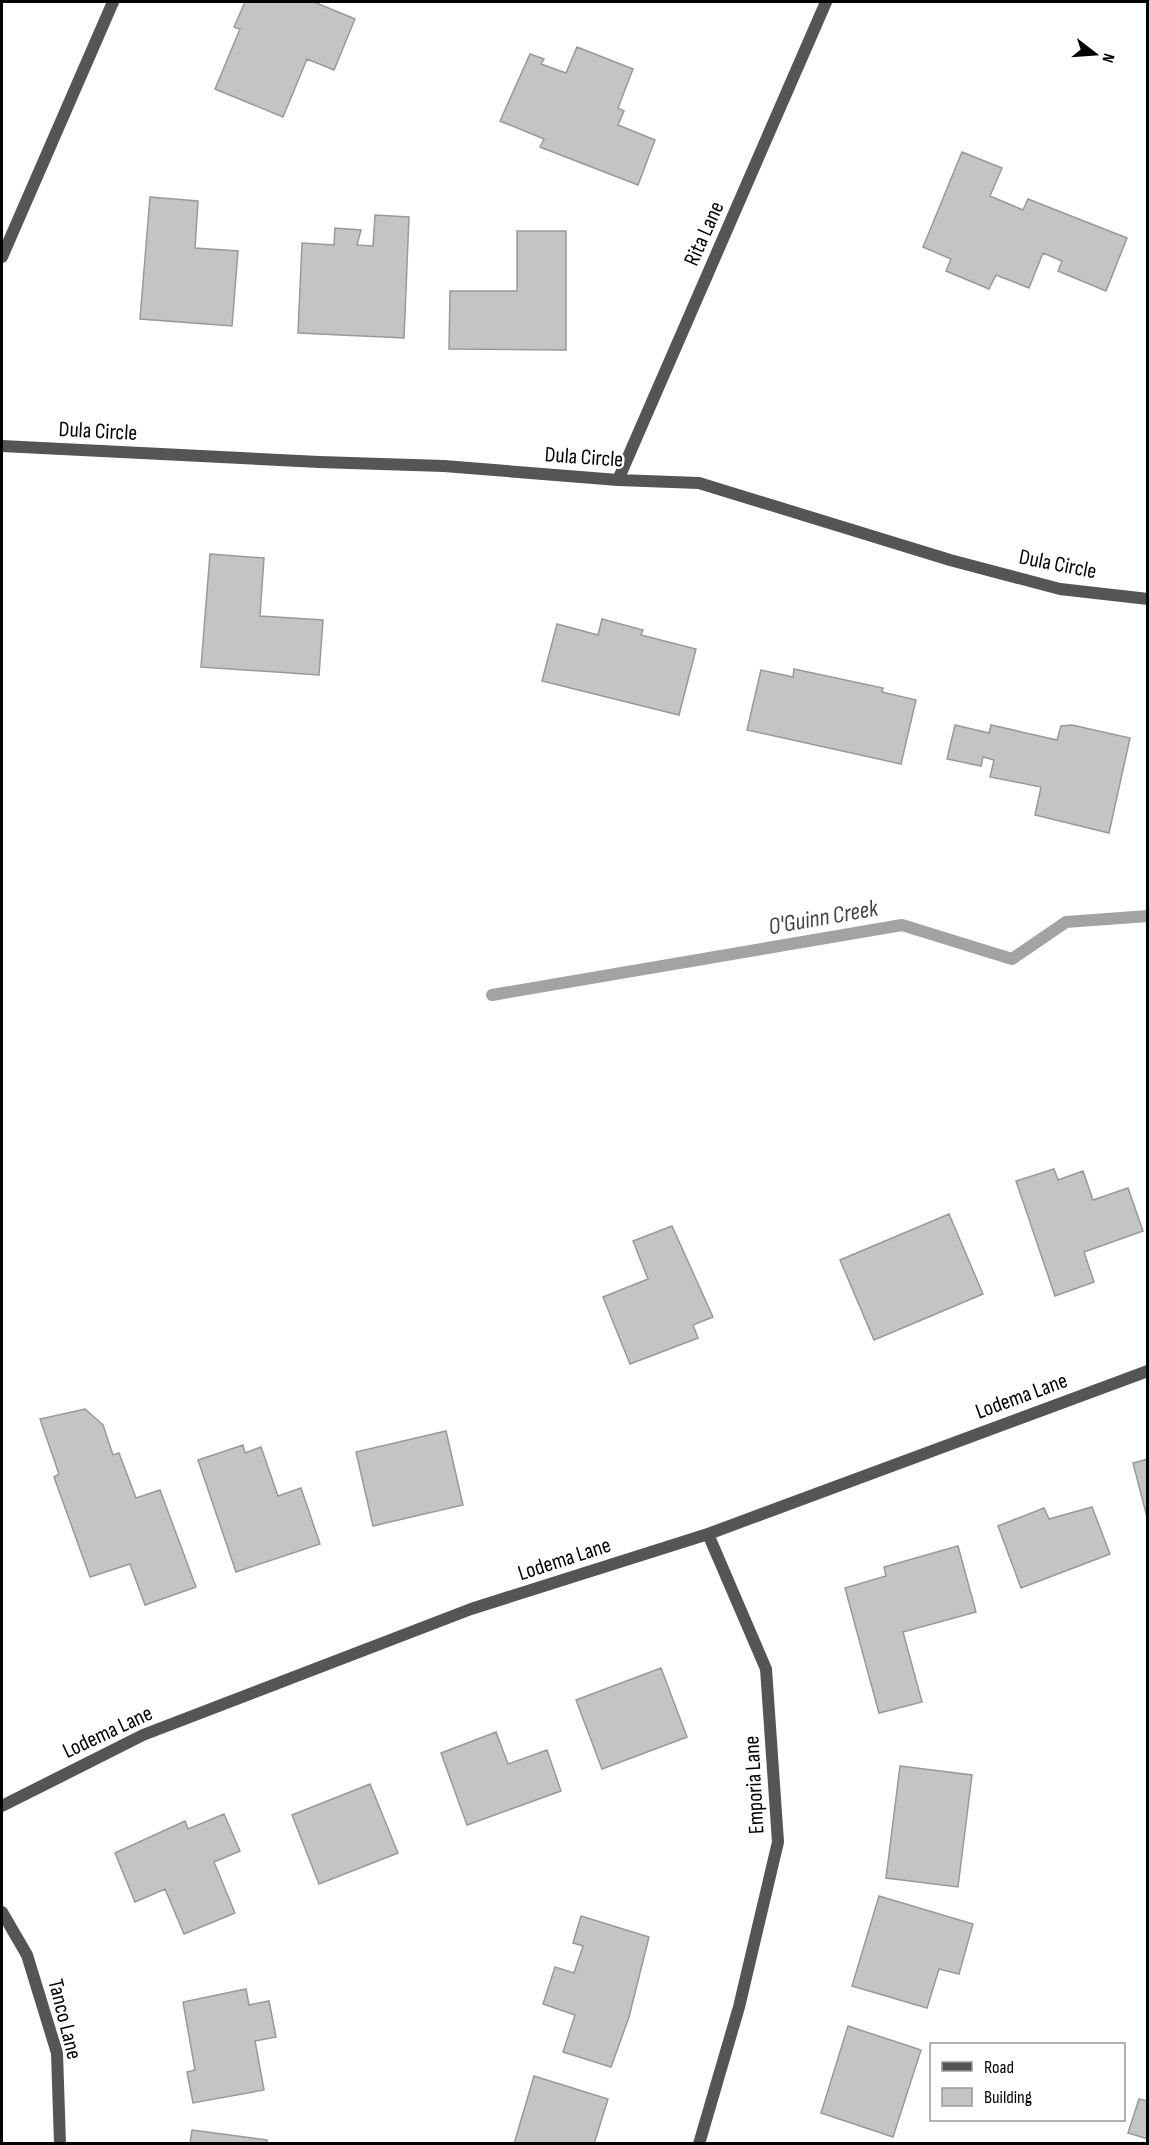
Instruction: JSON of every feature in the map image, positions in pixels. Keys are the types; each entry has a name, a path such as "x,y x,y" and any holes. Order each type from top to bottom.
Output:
{"street":[{"path":"2,257 112,2"},
{"name":"Rita Lane","path":"618,480 826,2"},
{"name":"Dula Circle","path":"2,446 444,466 618,480 699,483 961,563 1060,589 1148,599"},
{"name":"Lodema Lane","path":"2,1806 143,1735 471,1609 708,1534 1148,1371"},
{"name":"Emporia Lane","path":"699,2144 739,2007 778,1842 766,1669 708,1534"},
{"name":"Tanco Lane","path":"2,1912 27,1955 57,2053 60,2144"}],"building":[{"path":"245,2 314,2 355,19 334,70 307,59 283,117 215,89 240,29 234,27"},
{"path":"577,47 633,69 618,108 624,111 618,125 655,140 638,185 540,147 544,139 500,121 530,54 544,59 541,64 566,73"},
{"path":"962,152 1002,168 990,196 1023,210 1028,199 1127,238 1106,291 1058,271 1062,261 1043,253 1029,288 996,275 989,289 946,271 951,259 923,247"},
{"path":"150,197 198,201 195,248 238,251 232,326 140,319"},
{"path":"375,215 409,217 404,338 298,333 302,243 334,245 335,228 361,230 357,245 373,246"},
{"path":"517,231 566,231 566,350 449,349 450,291 517,291"},
{"path":"210,554 264,558 260,616 323,620 319,675 201,667"},
{"path":"602,619 643,630 641,635 696,649 679,715 542,681 557,624 598,635"},
{"path":"794,669 883,688 882,692 916,700 901,764 747,730 761,670 793,677"},
{"path":"955,725 989,733 991,725 1057,740 1061,726 1072,725 1130,738 1109,833 1035,815 1041,787 990,777 994,760 983,757 981,766 947,759"},
{"path":"1054,1169 1058,1180 1083,1171 1093,1200 1128,1188 1143,1231 1084,1252 1094,1282 1055,1296 1016,1181"},
{"path":"949,1214 983,1294 874,1340 840,1260"},
{"path":"672,1226 713,1317 693,1325 698,1338 630,1364 603,1297 648,1279 633,1241"},
{"path":"85,1409 103,1425 113,1455 119,1453 136,1498 160,1490 196,1587 145,1605 130,1564 90,1577 54,1477 59,1474 40,1419"},
{"path":"446,1431 463,1505 373,1526 356,1452"},
{"path":"243,1445 245,1453 261,1447 278,1496 301,1488 320,1544 236,1572 198,1460"},
{"path":"1148,1459 1148,1521 1133,1463"},
{"path":"1092,1507 1110,1554 1021,1588 998,1526 1044,1508 1049,1519"},
{"path":"958,1546 976,1612 903,1632 922,1702 879,1713 845,1588 886,1576 884,1567"},
{"path":"661,1668 687,1737 602,1769 576,1700"},
{"path":"496,1732 508,1764 547,1750 561,1791 467,1825 441,1753"},
{"path":"900,1766 972,1775 958,1887 886,1878"},
{"path":"370,1784 398,1853 319,1884 292,1815"},
{"path":"224,1814 240,1851 214,1862 235,1913 184,1934 165,1889 135,1902 115,1853 185,1821 188,1829"},
{"path":"879,1896 973,1924 959,1974 939,1969 927,2008 852,1986"},
{"path":"581,1916 649,1937 629,2017 611,2067 563,2052 575,2015 543,2004 555,1967 574,1973 583,1946 573,1943"},
{"path":"246,1989 249,2005 269,2001 276,2037 255,2041 264,2090 193,2103 187,2072 195,2070 183,2002"},
{"path":"848,2026 921,2050 893,2137 821,2113"},
{"path":"534,2076 608,2099 594,2144 514,2144"},
{"path":"1139,2099 1148,2101 1148,2139 1128,2133"},
{"path":"192,2130 267,2140 267,2144 190,2144"}],"waterway":[{"name":"O'Guinn Creek","path":"492,995 902,925 1012,959 1066,922 1148,916"}]}
